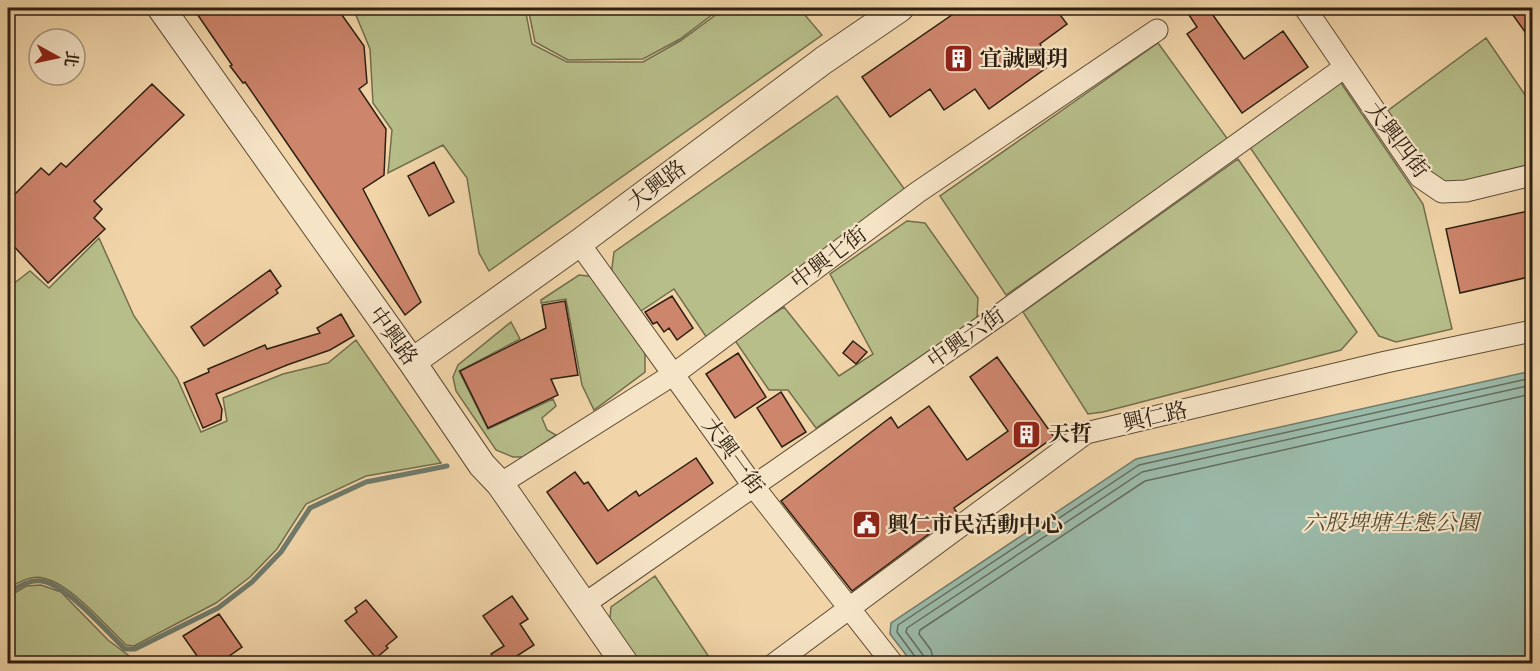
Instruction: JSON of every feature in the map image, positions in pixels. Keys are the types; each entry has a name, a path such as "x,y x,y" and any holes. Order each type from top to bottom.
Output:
{"street":[{"name":"中興路","path":"161,8 412,362 482,465 500,484 625,663"},
{"name":"大興路","path":"412,362 579,243 824,60 900,8"},
{"name":"大興四街","path":"1305,8 1420,177 1442,192 1466,191 1533,175"},
{"name":"中興七街","path":"500,484 674,374 918,192 1156,30"},
{"name":"中興六街","path":"583,605 1002,313 1345,67"},
{"name":"大興一街","path":"579,243 754,487 893,663"},
{"name":"興仁路","path":"774,663 1086,433 1386,362 1533,331"}],"green space":[{"path":"353,8 525,8 532,44 567,62 643,62 680,41 728,8 799,8 822,35 489,271 479,253 467,178 443,145 388,173 392,130 373,103 370,49"},
{"path":"528,8 721,8 680,39 643,59 568,60 535,42"},
{"path":"1486,38 1532,105 1532,133 1528,136 1532,143 1532,166 1456,184 1437,180 1422,164 1386,112"},
{"path":"1158,43 1229,141 1006,295 940,196"},
{"path":"1339,80 1423,204 1452,329 1396,342 1379,336 1249,146"},
{"path":"837,96 908,194 707,338 674,289 638,313 611,275 614,252"},
{"path":"1238,159 1357,332 1341,350 1088,414 1023,312"},
{"path":"907,221 925,223 978,298 977,318 816,428 788,390 769,390 734,339 784,307 839,376 873,354 830,274"},
{"path":"99,238 134,316 177,378 201,432 227,421 223,398 283,374 328,363 356,340 441,463 366,476 306,504 277,549 250,577 216,603 134,646 126,645 76,596 53,582 43,578 33,578 8,588 8,288 30,271 49,288"},
{"path":"579,275 597,277 645,350 645,372 594,410 582,385 566,299 541,303 541,300"},
{"path":"511,322 520,339 459,371 488,429 553,399 556,406 542,418 547,430 556,435 523,457 513,457 496,450 456,391 453,377 458,365"},
{"path":"655,576 713,663 634,663 609,629 611,607"},
{"path":"41,585 61,592 108,640 135,663 11,663 8,660 8,597 26,586"}],"water":[{"name":"六股埤塘生態公園","path":"1532,371 1532,663 913,664 890,634 891,623 1136,459"}],"building":[{"path":"193,8 337,8 364,46 367,83 359,89 386,129 384,175 363,189 421,302 405,315 245,82 243,83 230,66 232,65"},
{"path":"962,8 1055,8 1067,24 1040,44 1053,63 989,109 975,89 944,110 930,89 890,117 862,77"},
{"path":"1198,8 1208,8 1244,59 1283,31 1308,67 1242,113 1187,34 1197,27 1189,15"},
{"path":"1508,8 1533,8 1533,43"},
{"path":"152,84 184,115 94,201 102,209 94,218 105,229 48,283 8,240 8,201 41,168 49,175 61,163 66,167"},
{"path":"434,162 454,202 429,216 408,176"},
{"path":"1533,210 1533,276 1460,293 1446,229"},
{"path":"270,270 281,286 276,290 278,293 204,346 191,327"},
{"path":"672,296 693,328 677,340 669,328 664,332 657,322 653,324 645,312"},
{"path":"565,301 578,375 551,379 558,395 488,428 460,371 546,328 542,305"},
{"path":"341,314 354,336 330,350 216,394 222,409 221,420 203,428 184,383 209,372 208,369 265,345 267,349 320,333 317,328"},
{"path":"853,341 867,352 856,364 843,353"},
{"path":"738,353 766,397 735,418 706,374"},
{"path":"997,357 1054,437 954,508 957,513 852,591 781,501 891,417 898,428 929,406 967,460 1008,431 970,377"},
{"path":"781,392 806,432 782,447 757,408"},
{"path":"696,458 713,483 597,564 547,492 575,472 584,484 588,482 608,511 636,491 639,496"},
{"path":"512,596 528,619 520,624 534,645 506,663 497,663 491,654 504,646 483,616"},
{"path":"366,600 397,637 376,658 345,621 357,612 355,608"},
{"path":"219,614 242,647 219,663 202,663 183,636"}],"waterway":[{"path":"8,593 33,581 52,584 74,600 125,649 135,649 218,608 252,582 281,552 310,508 366,482 447,466"}],"place":[{"name":"宜誠國玥","path":"959,59"},
{"name":"天哲","path":"1027,434"},
{"name":"興仁市民活動中心","path":"866,525"}]}
